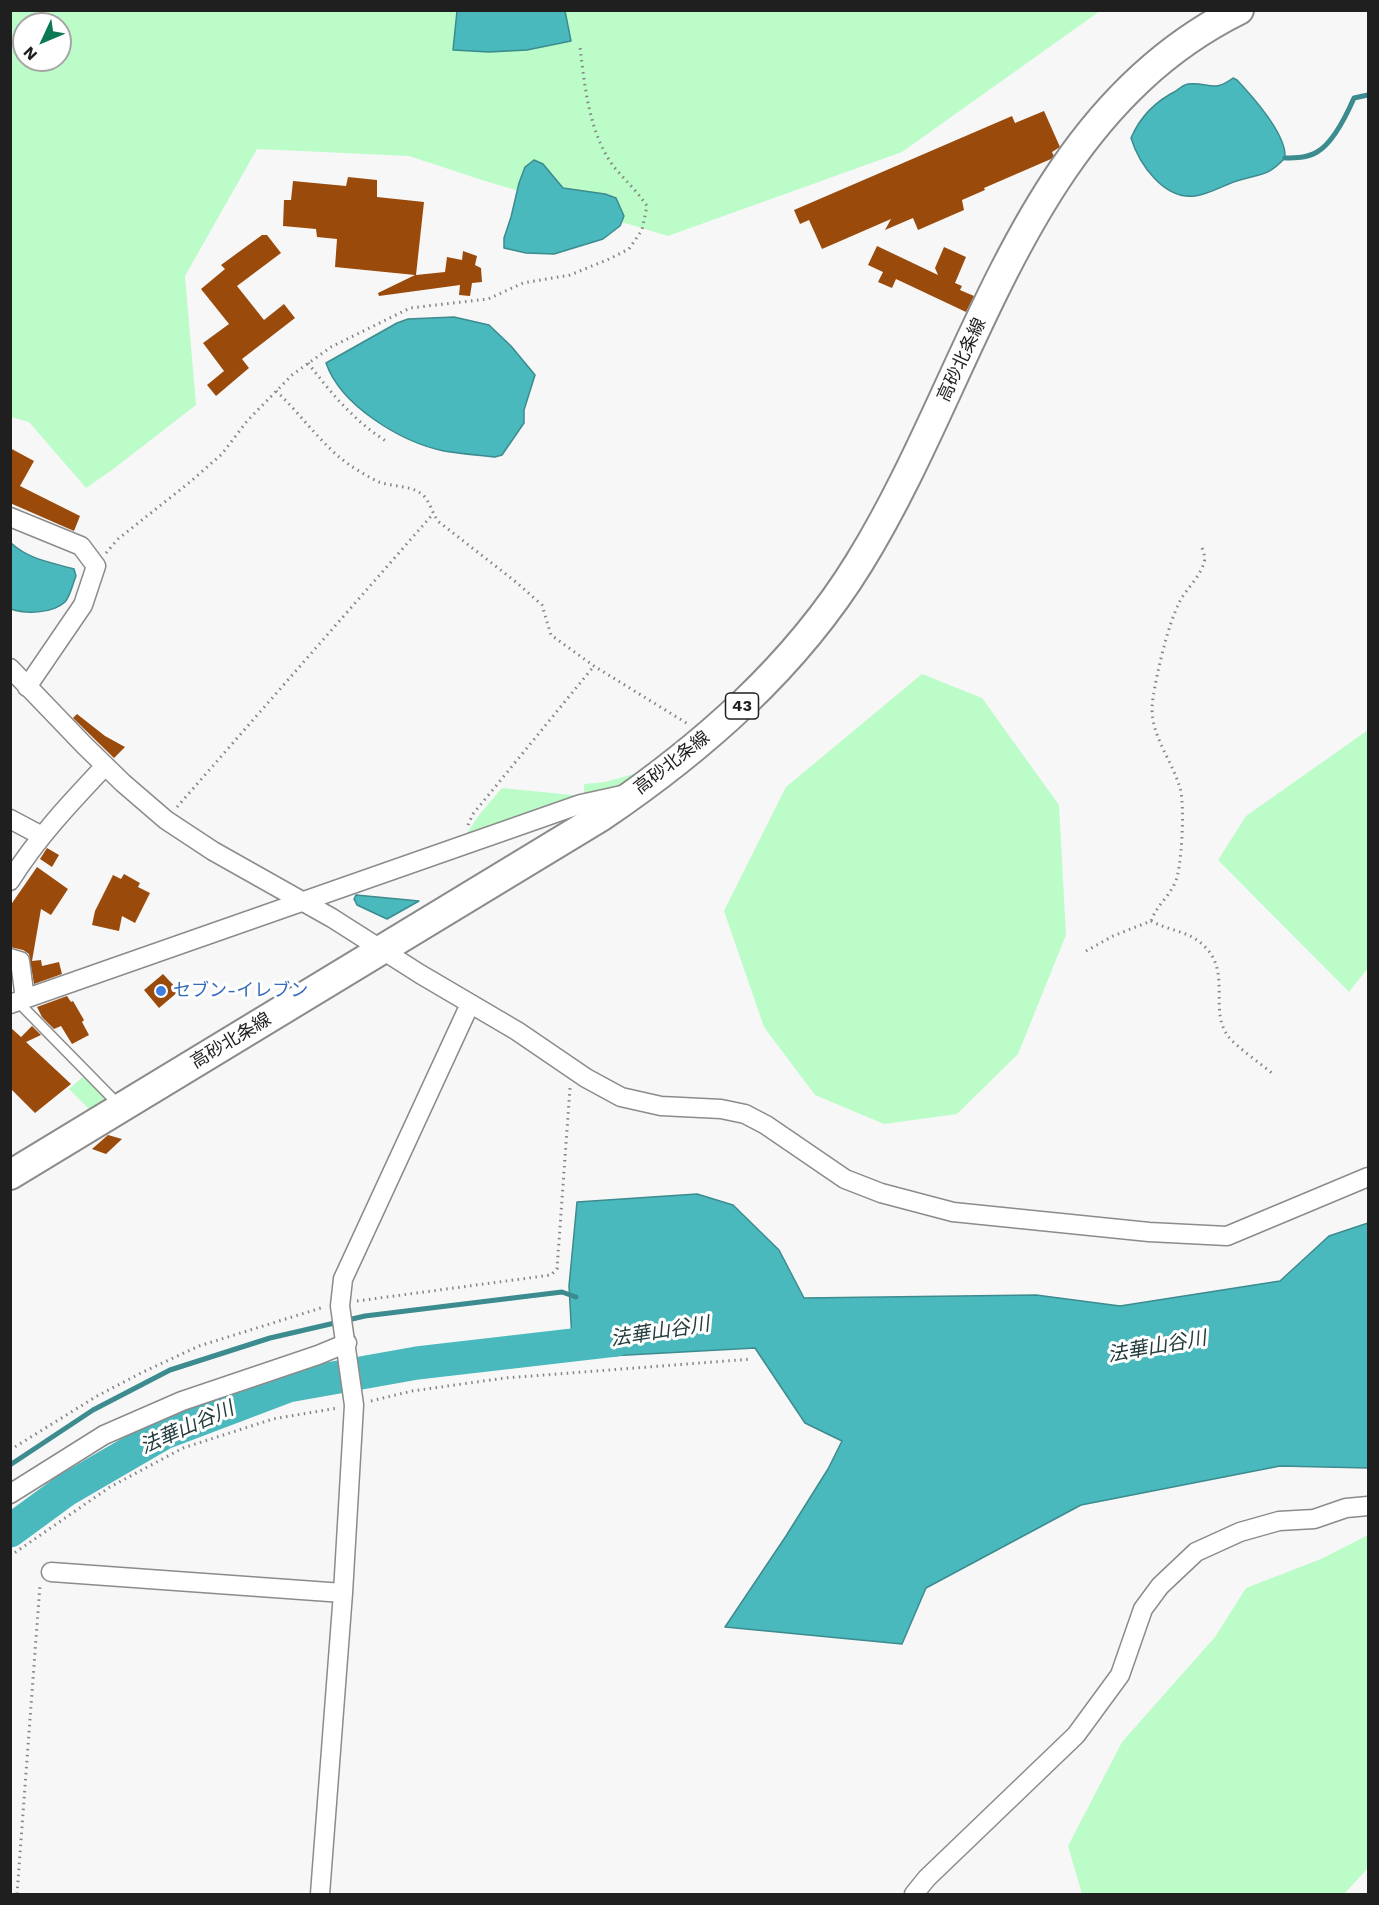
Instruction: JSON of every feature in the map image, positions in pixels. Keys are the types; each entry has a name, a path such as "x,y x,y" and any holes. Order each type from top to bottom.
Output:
{"main road":[{"name":"高砂北条線","path":"10,1175 602,816 636,792 750,700 813,630 858,566 892,508 1012,255 1044,198 1080,144 1122,95 1169,53 1215,22 1239,10"}],"street":[{"path":"10,517 81,546 96,566 83,605 27,687"},
{"path":"10,668 105,766 165,820 213,851 306,902 382,948 517,1031 586,1078 621,1097 662,1106 722,1109 745,1114 766,1125 845,1179 881,1193 952,1212 1149,1232 1227,1236 1368,1177"},
{"path":"10,881 28,853 65,808 105,766"},
{"path":"10,958 20,961 18,1002 581,804 636,792"},
{"path":"10,819 42,836"},
{"path":"320,1894 343,1593 354,1405 340,1306 343,1280 470,1004"},
{"path":"10,1494 104,1435 182,1401 318,1355 346,1337"},
{"path":"914,1894 927,1878 1076,1735 1120,1675 1143,1609 1160,1586 1188,1558 1217,1541 1279,1521 1314,1519 1346,1508 1368,1506"},
{"path":"51,1572 343,1593"}],"lane":[{"path":"18,1002 122,1107"}],"path":[{"path":"96,566 118,539 222,454 247,421 292,375 331,347 410,308 488,299 523,283 570,275 629,249 642,230 647,206 615,167 598,140 587,98 580,47"},
{"path":"308,363 352,416 386,441"},
{"path":"276,391 327,445 351,466 378,482 409,488 421,493 429,502 432,515 439,522 542,605 551,635 594,666 707,736"},
{"path":"165,820 432,515"},
{"path":"1151,921 1155,909 1179,874 1182,816 1181,790 1155,732 1151,711 1173,615 1202,569 1205,559 1201,545"},
{"path":"457,849 473,814 594,666"},
{"path":"1086,951 1113,936 1151,921 1188,935 1201,943 1211,953 1218,967 1219,1001 1227,1035 1274,1075"},
{"path":"10,1556 110,1487 183,1448 273,1419 354,1405 411,1391 505,1378 752,1359"},
{"path":"17,1894 39,1587 51,1572"}],"green space":[{"path":"10,11 1100,11 902,152 668,236 409,156 257,149 185,276 196,405 86,488 29,422 11,417"},
{"path":"922,674 982,698 1059,805 1066,935 1018,1054 957,1114 884,1124 815,1095 764,1027 724,911 786,787"},
{"path":"1368,730 1368,968 1349,992 1218,860 1246,816"},
{"path":"656,768 630,784 584,796 584,784 605,782"},
{"path":"502,788 582,796 465,836"},
{"path":"85,1075 107,1097 89,1109 69,1089"},
{"path":"1368,1535 1368,1868 1344,1894 1082,1894 1068,1846 1122,1742 1215,1637 1246,1588 1321,1559"}],"water":[{"path":"457,11 565,11 571,41 527,50 489,52 453,50"},
{"path":"1233,78 1251,96 1275,127 1284,149 1285,158 1269,171 1207,193 1184,196 1173,192 1154,178 1140,159 1131,138 1135,130 1155,105 1183,86 1195,84 1216,86"},
{"path":"534,160 543,164 563,188 605,194 616,198 624,216 620,226 603,239 554,254 526,253 504,248 504,238 519,183 525,167"},
{"path":"454,317 489,325 511,346 535,375 524,410 524,423 502,455 495,457 444,451 410,440 392,431 374,420 345,394 326,363 408,319"},
{"path":"11,543 33,557 74,569 76,576 65,602 46,611 24,612 11,609"},
{"path":"356,895 419,901 387,919 357,905 354,899"},
{"path":"697,1194 733,1205 779,1250 804,1298 1036,1295 1120,1306 1280,1281 1329,1236 1368,1223 1368,1468 1280,1466 1081,1505 926,1588 902,1644 725,1627 786,1536 828,1469 842,1441 805,1423 755,1348 573,1358 569,1286 577,1202"}],"building":[{"path":"1044,111 1060,147 1052,152 1054,156 962,200 964,210 918,230 913,218 885,230 891,219 822,249 809,220 800,224 794,210 1012,116 1015,123"},
{"path":"348,177 377,180 377,197 424,202 416,275 445,272 447,257 462,260 463,251 477,256 475,265 481,268 482,282 472,283 470,296 459,295 460,285 379,296 378,293 415,275 335,267 337,239 317,237 316,229 283,226 284,200 291,200 293,181 346,186"},
{"path":"262,235 267,235 281,253 237,286 264,320 284,304 295,318 242,359 249,368 216,396 207,385 224,371 203,343 229,324 201,289 225,269 221,265"},
{"path":"877,246 938,275 935,268 944,247 966,257 955,283 962,286 960,290 974,296 966,312 896,279 892,288 878,282 883,272 868,265"},
{"path":"10,448 34,461 20,486 80,516 74,531 10,503"},
{"path":"77,714 105,736 125,747 114,758 73,718"},
{"path":"47,848 59,855 52,867 40,859"},
{"path":"37,867 68,889 51,915 41,909 32,961 41,960 42,966 59,962 62,974 34,984 29,954 10,947 10,906"},
{"path":"124,874 140,883 138,887 150,893 135,923 122,916 119,931 92,925 95,911 113,875 121,879"},
{"name":"セブン-イレブン","path":"163,974 179,991 159,1008 144,990"},
{"path":"67,996 71,1002 73,1001 84,1020 82,1022 89,1035 72,1044 61,1026 54,1029 42,1017 37,1007"},
{"path":"32,1026 41,1035 26,1042 71,1084 35,1113 10,1088 10,1027 21,1037"},
{"path":"108,1135 122,1139 106,1154 92,1149"}],"waterway":[{"path":"1285,158 1309,155 1323,148 1339,128 1354,98 1368,95"},
{"path":"10,1465 93,1410 170,1370 270,1338 365,1316 562,1292 576,1297"},
{"name":"法華山谷川","path":"10,1531 66,1490 164,1433 288,1386 417,1363 616,1340"}],"place":[{"name":"セブン-イレブン","path":"161,991"}]}
